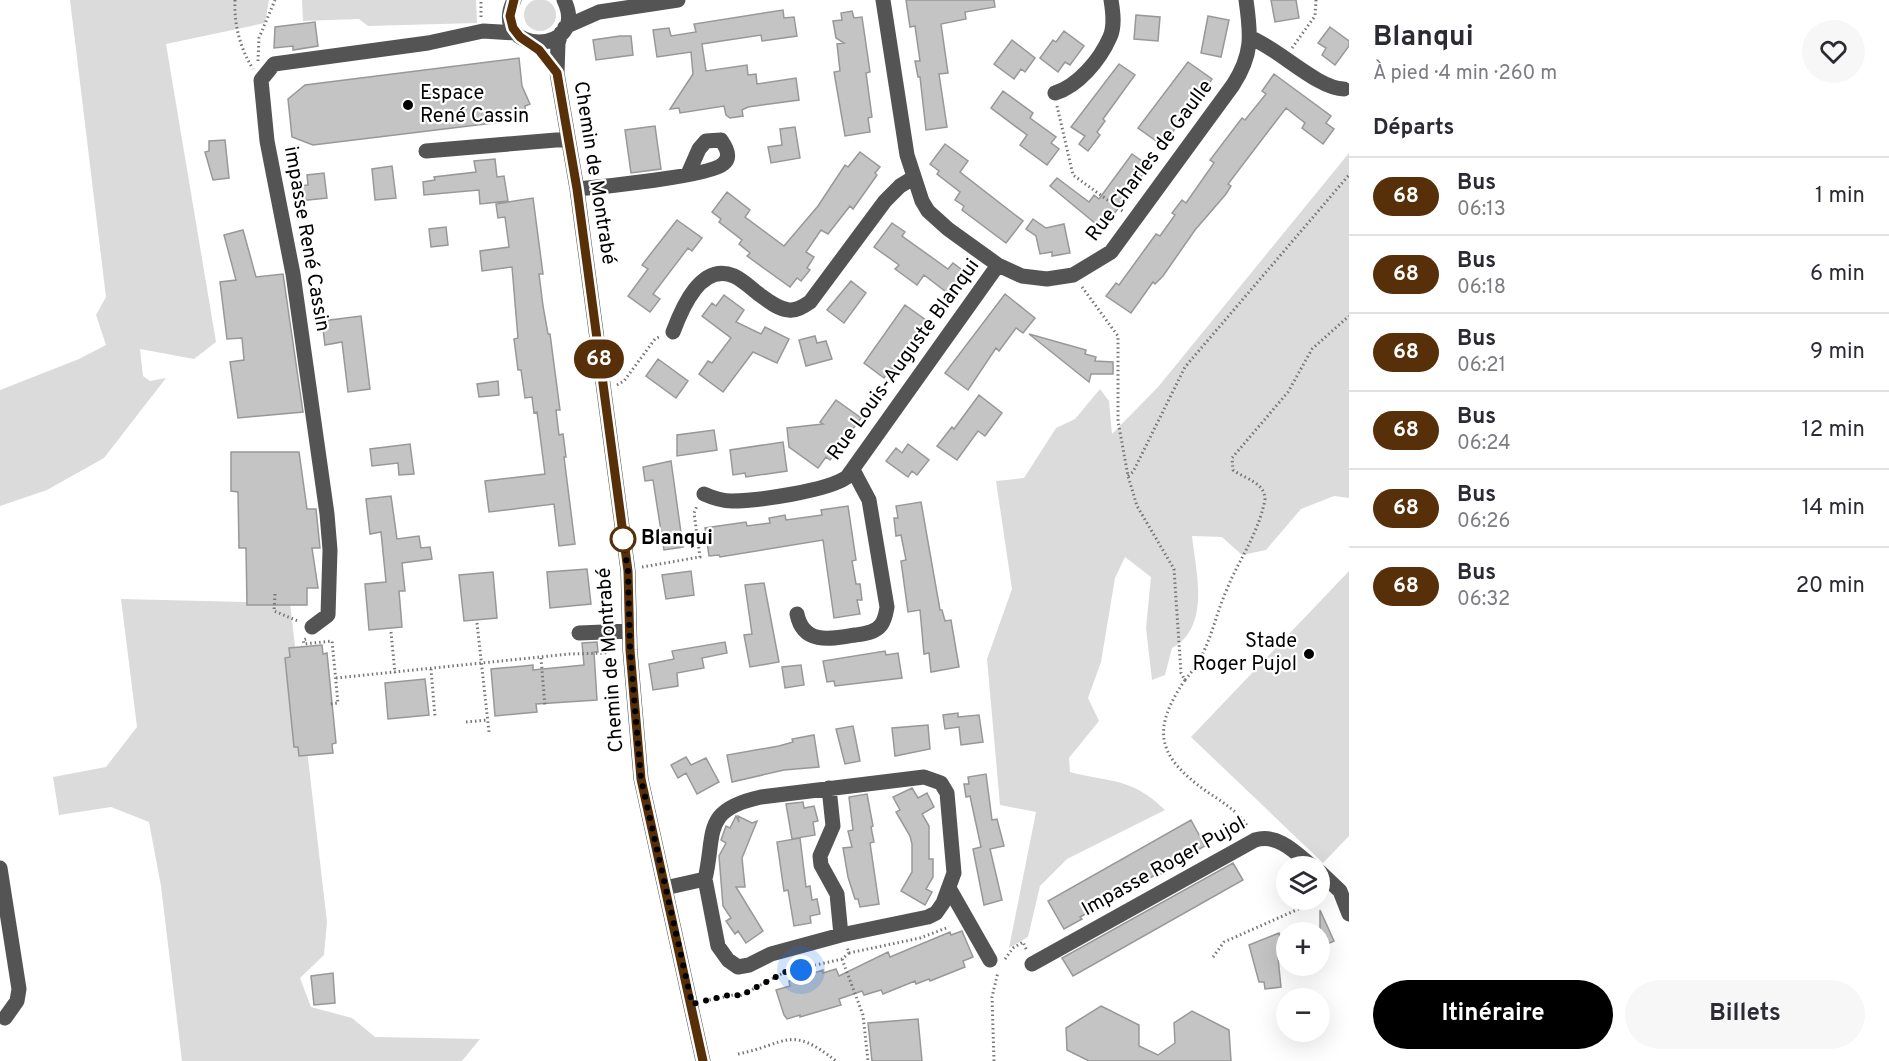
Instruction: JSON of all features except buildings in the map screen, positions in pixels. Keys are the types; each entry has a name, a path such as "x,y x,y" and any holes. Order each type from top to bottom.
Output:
{"street":[{"path":"531,43 547,42 563,30 599,12 678,0"},
{"name":"Rue Charles de Gaulle","path":"883,0 913,178 922,201 936,219 999,265 1032,278 1073,275 1111,252 1136,220 1233,85 1247,60 1251,38 1246,0"},
{"path":"1055,93 1080,79 1110,38 1113,20 1111,0"},
{"path":"565,1 599,12"},
{"name":"Chemin de Montrabé","path":"565,1 568,15 558,43 557,73 577,189 628,571 629,631 641,779 703,1061"},
{"path":"483,31 512,5"},
{"path":"261,80 273,64 428,43 483,31 516,33 511,22 512,5"},
{"name":"Chemin de Montrabé","path":"516,33 531,43 557,73"},
{"path":"1251,38 1286,57 1323,83 1344,89"},
{"name":"impasse René Cassin","path":"261,80 267,141 293,274 330,541 328,615 312,627"},
{"path":"426,151 568,139"},
{"path":"577,189 688,174"},
{"path":"673,332 683,307 700,283 711,275 722,273 735,277 774,305 788,310 805,305 885,201 900,186 913,178"},
{"name":"Rue Louis-Auguste Blanqui","path":"704,494 716,499 743,501 825,487 840,482 853,470 999,265"},
{"path":"797,614 803,630 810,635 828,640 874,630 881,625 885,615 887,607 869,500 853,470"},
{"path":"579,633 629,631"},
{"path":"924,777 940,783 947,793 950,810 954,873 949,888 936,913 928,918 841,935 771,954 749,965 738,967 728,960 718,946 705,879 712,831 729,808 761,797 829,788 924,777"},
{"path":"829,788 833,826 820,856 821,865 837,894 841,935"},
{"name":"Impasse Roger Pujol","path":"1032,964 1255,840 1264,837 1276,839 1298,856"},
{"path":"0,868 19,988 16,1001 5,1018"},
{"path":"665,888 705,879"},
{"path":"1330,882 1340,891 1349,914"},
{"path":"949,888 990,960"}],"path":[{"path":"235,0 237,29 243,53 261,80"},
{"path":"261,80 257,56 259,38 275,0"},
{"path":"1286,57 1315,16 1316,0"},
{"path":"1055,93 1073,175 1136,220"},
{"path":"1128,476 1133,472 1185,367 1349,175"},
{"path":"1073,275 1118,336 1118,421 1128,476 1137,506 1173,569 1181,673 1185,680"},
{"path":"1255,840 1243,819 1189,778 1170,756 1163,722 1170,702 1200,662 1226,591 1248,551 1264,507 1265,493 1260,486 1233,470 1232,458 1288,392 1312,349 1349,316"},
{"path":"617,385 624,381 655,339 673,332"},
{"path":"628,571 700,557 694,513 704,494"},
{"path":"275,594 274,611 312,627"},
{"path":"477,623 489,732"},
{"path":"391,632 395,673"},
{"path":"336,678 541,657 605,653 602,632"},
{"path":"329,704 338,703 332,641 304,644 303,640 330,637"},
{"path":"541,657 545,707"},
{"path":"431,669 435,717"},
{"path":"466,722 487,720"},
{"path":"1213,957 1224,942 1296,910"},
{"path":"849,953 920,938 950,927"},
{"path":"994,1061 992,997 1000,965 1013,948 1023,942 1032,964"},
{"path":"692,1004 733,994 740,996 785,972 842,959 863,1015 868,1061"},
{"path":"738,1054 786,1038 801,1039 836,1061"}],"shaded area":[{"path":"540,-1 552,3 556,15 552,27 540,31 528,27 524,15 528,3"},
{"path":"70,0 269,0 265,23 166,44 216,342 194,359 140,349 143,376 150,381 166,378 104,458 47,490 0,506 0,390 79,359 106,345 96,315 106,297"},
{"path":"302,0 476,0 477,23 368,26 359,19 303,21"},
{"path":"1349,153 1349,498 1334,496 1301,509 1266,550 1242,555 1222,537 1192,536 1198,582 1197,613 1184,639 1172,648 1165,675 1152,680 1146,628 1151,577 1125,557 1115,578 1101,662 1088,698 1099,721 1069,758 1070,772 1131,786 1153,799 1165,810 1067,859 1040,886 1028,937 1009,948 1036,812 1000,805 987,659 1012,589 996,481 1024,478 1056,428 1075,419 1100,389 1109,401 1112,434 1158,387"},
{"name":"Stade Roger Pujol","path":"1349,571 1349,836 1330,856 1316,856 1191,737"},
{"path":"121,599 290,603 327,922 324,955 300,978 311,1007 352,1018 375,1037 480,1039 462,1061 182,1061 161,886 149,822 111,807 59,815 53,777 106,767 137,727"}],"bus line":[{"name":"68","path":"514,0 510,16 513,28 520,37 531,43 548,59 557,73 577,189 628,571 630,650 641,779 703,1061"}],"place":[{"name":"Espace René Cassin","path":"408,105"},
{"name":"Blanqui","path":"623,539"},
{"name":"Stade Roger Pujol","path":"1309,654"}],"route":[{"path":"623,539 623,537 628,571 630,650 641,779 692,1004 733,994 740,996 774,976 801,970"}]}
